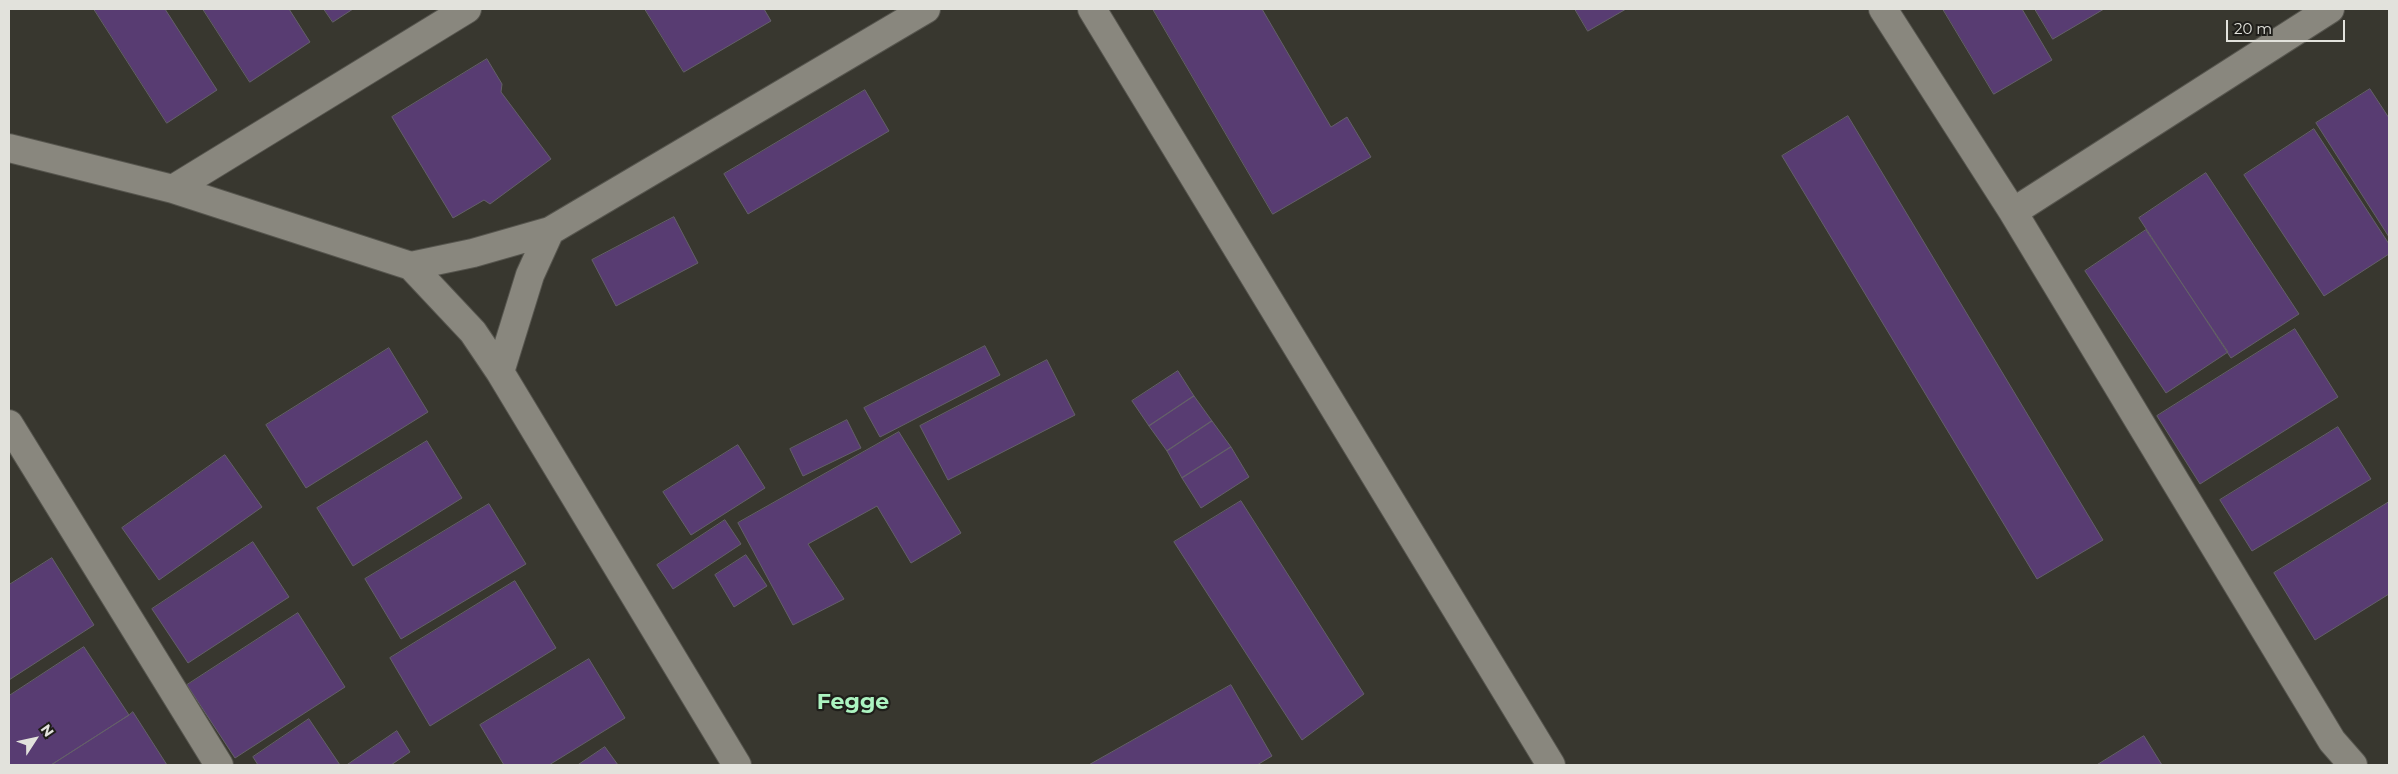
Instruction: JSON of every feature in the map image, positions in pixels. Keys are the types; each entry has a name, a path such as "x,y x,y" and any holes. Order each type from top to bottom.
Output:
{"street":[{"path":"173,189 467,9"},
{"path":"411,266 474,253 550,231 926,9"},
{"path":"1092,9 1551,765"},
{"path":"1883,9 2013,212 2333,753 2353,765"},
{"path":"2013,212 2330,9"},
{"path":"9,148 173,189 411,266 473,332 500,372 737,765"},
{"path":"500,372 530,275 550,231"},
{"path":"9,424 219,765"}],"building":[{"path":"94,9 165,9 217,90 167,123"},
{"path":"203,9 289,9 310,42 250,82"},
{"path":"324,9 353,9 333,22"},
{"path":"645,9 764,9 771,21 684,72"},
{"path":"1153,9 1262,9 1331,127 1347,117 1371,157 1273,214"},
{"path":"1575,9 1626,9 1588,31"},
{"path":"1943,9 2022,9 2052,60 1994,94"},
{"path":"2035,9 2104,9 2053,39"},
{"path":"487,59 502,84 501,92 551,159 490,204 484,200 453,218 392,117"},
{"path":"2370,89 2389,118 2389,237 2316,123"},
{"path":"865,90 889,131 748,214 724,174"},
{"path":"1848,116 2103,540 2037,579 1782,156"},
{"path":"2314,129 2389,244 2389,254 2324,296 2244,175"},
{"path":"2206,173 2299,314 2231,358 2139,218"},
{"path":"674,217 698,263 616,306 592,260"},
{"path":"2146,230 2228,352 2166,393 2085,271"},
{"path":"2295,329 2338,397 2200,484 2157,416"},
{"path":"985,346 1000,375 880,437 864,408"},
{"path":"389,348 428,412 306,488 266,425"},
{"path":"1047,360 1075,415 948,480 920,426"},
{"path":"1178,371 1194,396 1149,426 1132,401"},
{"path":"1194,396 1212,421 1167,451 1149,426"},
{"path":"847,420 861,448 803,476 790,449"},
{"path":"1212,421 1231,447 1182,478 1167,451"},
{"path":"2338,427 2371,479 2252,551 2220,500"},
{"path":"899,432 961,533 911,563 877,506 808,544 844,599 793,625 738,523"},
{"path":"427,441 462,498 353,566 317,508"},
{"path":"738,445 765,488 691,535 663,492"},
{"path":"1231,447 1249,477 1201,508 1182,478"},
{"path":"225,455 262,507 159,580 122,528"},
{"path":"1241,501 1364,694 1302,740 1174,542"},
{"path":"2389,502 2389,594 2315,640 2274,573"},
{"path":"489,504 526,564 401,639 365,579"},
{"path":"725,520 741,544 673,589 657,565"},
{"path":"253,542 289,597 188,663 152,609"},
{"path":"746,555 767,586 734,607 715,575"},
{"path":"52,558 94,625 9,680 9,585"},
{"path":"515,581 556,648 430,726 390,658"},
{"path":"298,613 345,687 235,758 187,685"},
{"path":"84,647 129,715 51,765 9,765 9,696"},
{"path":"589,659 625,718 549,765 504,765 480,725"},
{"path":"1231,685 1272,756 1257,765 1089,765"},
{"path":"133,712 167,765 51,765 129,715"},
{"path":"309,719 340,765 258,765 253,757"},
{"path":"397,731 410,752 391,765 347,765"},
{"path":"2144,736 2162,765 2097,765"},
{"path":"605,747 618,765 578,765"}],"district":[{"name":"Fegge","path":"853,703"}]}
